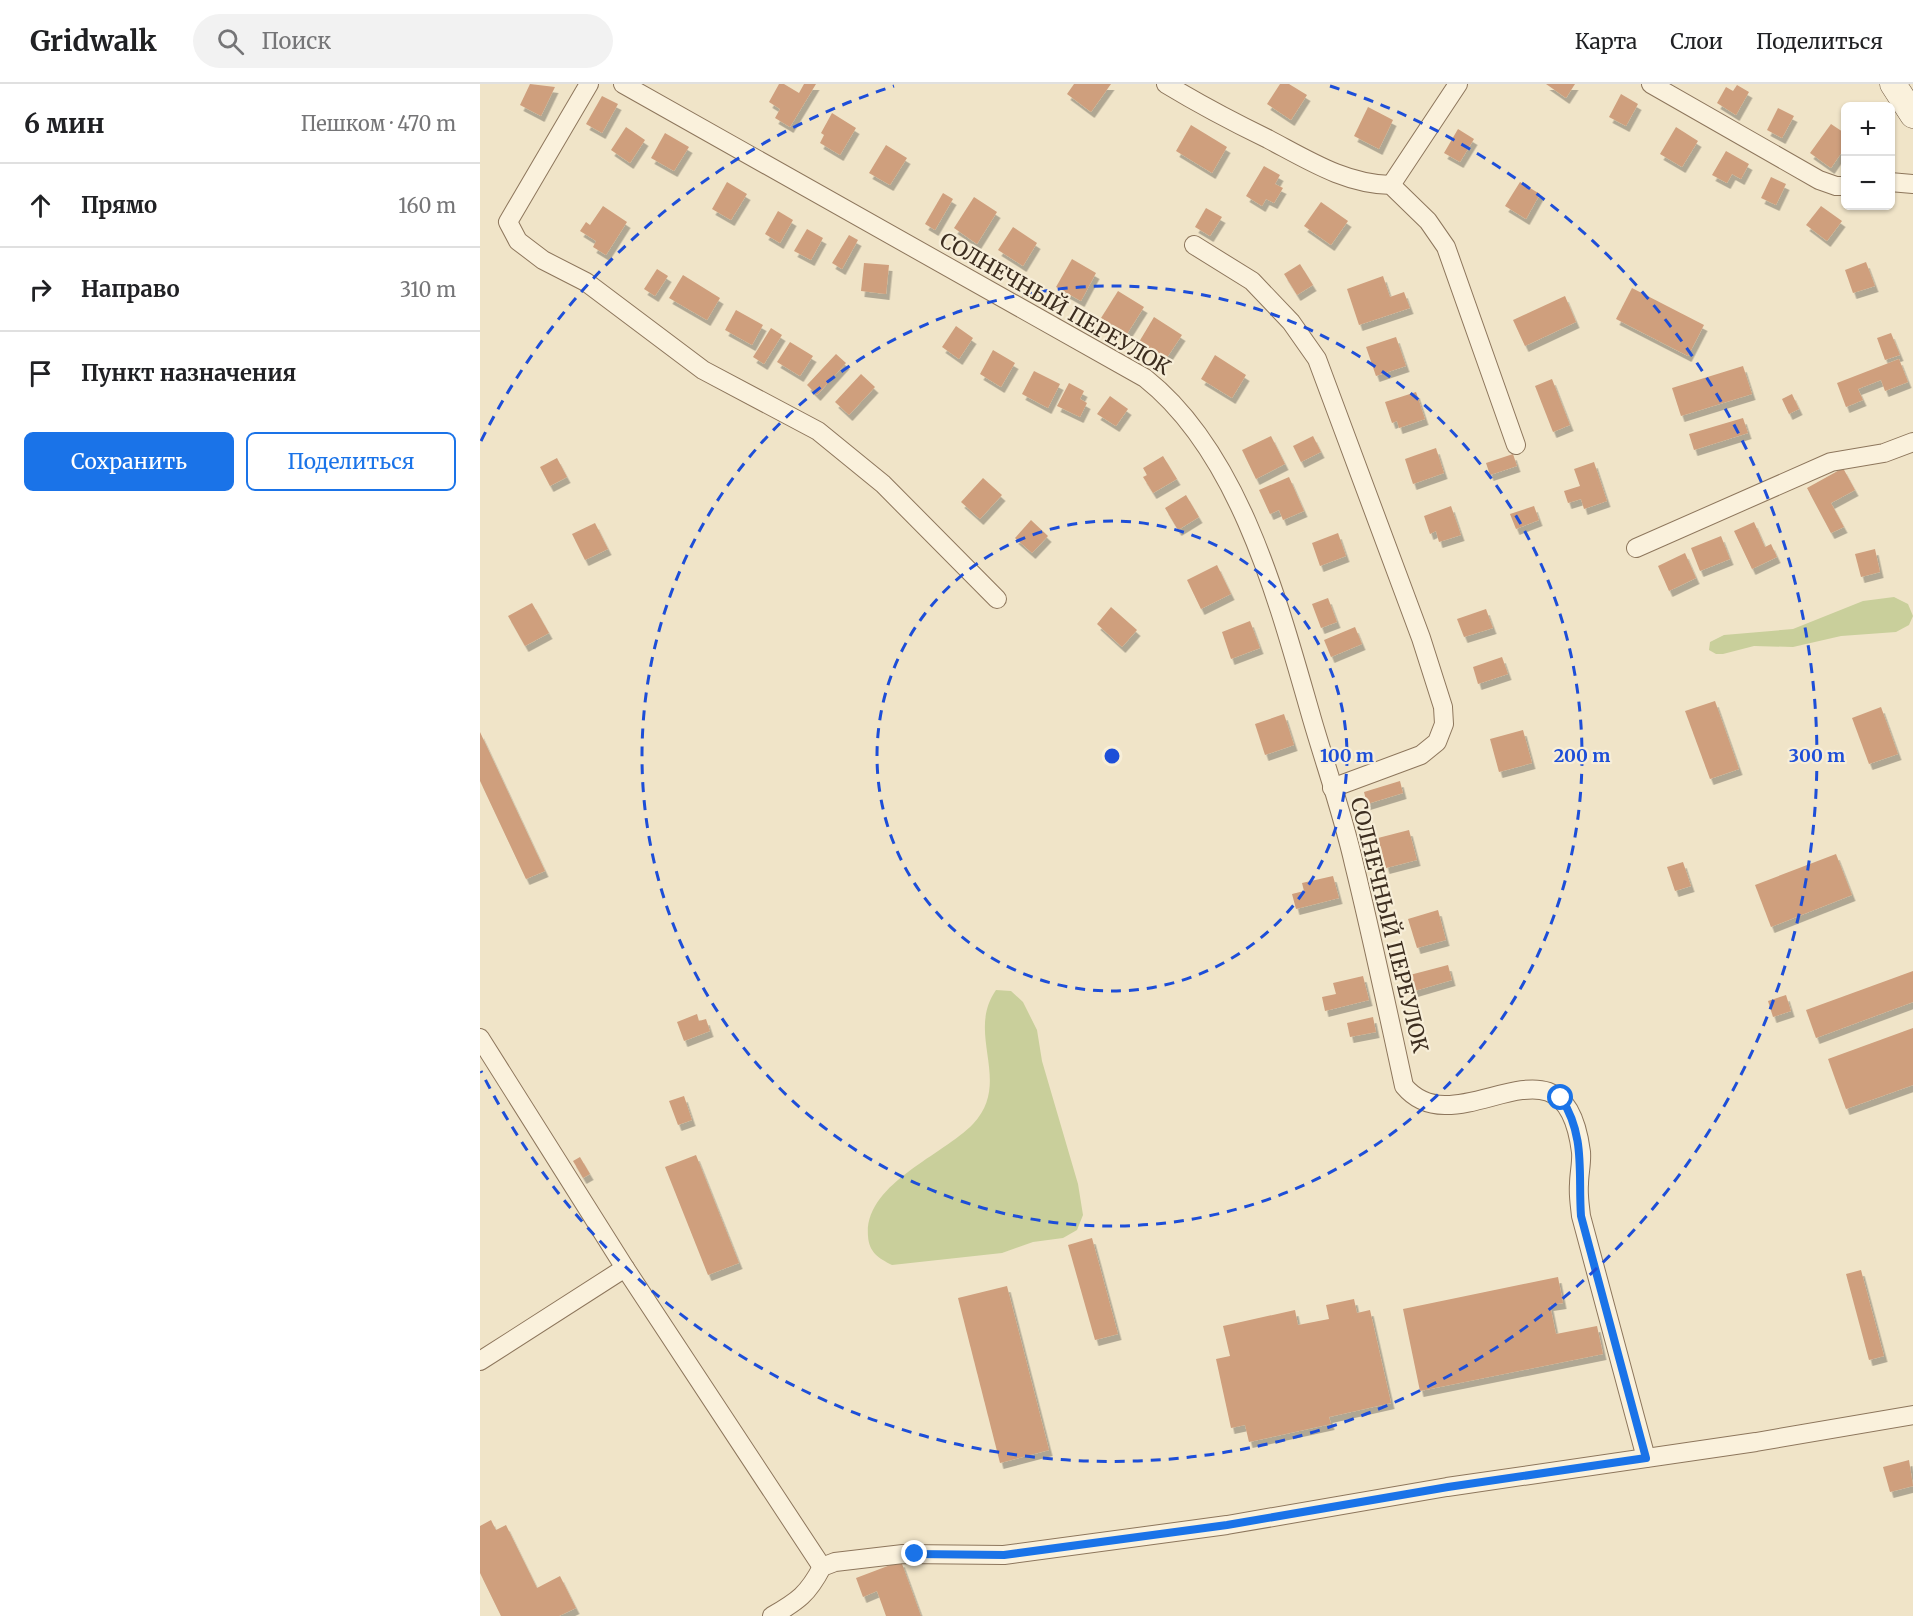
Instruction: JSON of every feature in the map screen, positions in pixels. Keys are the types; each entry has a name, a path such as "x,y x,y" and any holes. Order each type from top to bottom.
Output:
{"main road":[{"path":"1893,84 1913,115"}],"street":[{"path":"589,84 508,222 518,241 543,260 586,282 703,370 818,431 883,484 997,599"},
{"name":"СОЛНЕЧНЫЙ ПЕРЕУЛОК","path":"623,84 1145,378 1170,398 1193,425 1218,463 1240,509 1278,603 1354,862 1404,1086 1421,1101 1435,1106 1451,1105 1535,1088 1550,1091 1561,1098 1570,1111 1581,1153 1579,1188 1581,1216 1646,1458"},
{"path":"1166,84 1195,102 1341,177 1370,185 1391,185 1428,221 1446,247 1516,445"},
{"path":"1391,185 1458,84"},
{"path":"1651,84 1818,180 1841,186"},
{"path":"1895,182 1913,184"},
{"path":"1194,245 1252,281 1291,322 1317,359 1413,616 1443,707 1444,724 1437,742 1421,754 1332,788"},
{"path":"1636,548 1831,462 1884,453 1913,442"},
{"path":"480,1038 625,1268 822,1567"},
{"path":"480,1361 625,1268"},
{"path":"772,1616 800,1600 812,1586 822,1567 835,1562 903,1554 1016,1553 1227,1525 1448,1487 1756,1442 1913,1415"}],"green space":[{"path":"1894,597 1908,604 1913,616 1909,625 1896,632 1841,636 1793,647 1754,646 1723,654 1716,654 1709,650 1710,642 1724,635 1793,629 1863,601"},
{"path":"996,990 1011,991 1023,1002 1037,1030 1042,1061 1078,1184 1083,1215 1077,1230 1063,1238 1033,1242 1002,1253 892,1265 879,1257 870,1246 868,1236 870,1218 878,1201 891,1186 907,1172 959,1136 973,1124 984,1108 989,1092 990,1075 985,1024 988,1007"}],"building":[{"path":"530,84 555,87 541,116 520,105"},
{"path":"779,84 784,84 799,93 804,84 816,84 790,127 775,118 780,109 769,102"},
{"path":"1074,84 1111,84 1091,112 1067,94"},
{"path":"1280,84 1289,84 1307,95 1291,120 1267,104"},
{"path":"1546,84 1575,84 1566,98"},
{"path":"1737,85 1749,92 1736,115 1717,103 1726,87 1733,91"},
{"path":"1621,94 1638,104 1626,126 1609,117"},
{"path":"602,96 618,104 602,133 586,124"},
{"path":"1368,107 1393,120 1379,149 1354,136"},
{"path":"1778,108 1794,116 1782,138 1767,130"},
{"path":"832,113 856,128 840,155 820,143 824,135 821,133"},
{"path":"1831,124 1841,131 1841,153 1831,168 1810,153"},
{"path":"1191,125 1227,147 1212,173 1176,151"},
{"path":"626,127 645,140 630,163 611,150"},
{"path":"1676,127 1698,141 1682,167 1660,154"},
{"path":"1458,129 1474,139 1460,162 1444,153"},
{"path":"665,133 689,147 674,171 651,158"},
{"path":"886,145 907,158 890,185 869,173"},
{"path":"1726,151 1749,164 1741,179 1732,174 1727,183 1712,175"},
{"path":"1264,166 1280,175 1275,184 1283,188 1274,203 1266,199 1262,206 1246,196"},
{"path":"1771,177 1786,184 1776,205 1761,198"},
{"path":"727,182 747,194 731,220 712,209"},
{"path":"1520,182 1540,194 1526,219 1505,206"},
{"path":"943,193 953,199 935,230 925,224"},
{"path":"974,197 997,212 977,244 954,228"},
{"path":"1321,202 1348,221 1331,245 1304,226"},
{"path":"603,206 627,222 606,255 593,247 596,241 580,231 586,222 590,225"},
{"path":"1821,206 1842,221 1827,241 1806,225"},
{"path":"1206,208 1222,217 1210,236 1195,227"},
{"path":"778,211 793,220 780,243 765,234"},
{"path":"1013,227 1037,243 1023,266 998,250"},
{"path":"807,229 823,238 811,260 794,251"},
{"path":"849,235 858,240 842,269 832,263"},
{"path":"1072,259 1096,273 1081,301 1056,287"},
{"path":"1866,262 1875,286 1853,293 1845,270"},
{"path":"864,263 889,265 886,294 861,291"},
{"path":"1300,264 1313,285 1297,295 1284,274"},
{"path":"657,269 668,276 655,296 644,289"},
{"path":"683,275 720,298 707,320 669,298"},
{"path":"1383,276 1390,297 1404,292 1410,308 1359,325 1347,289"},
{"path":"1632,288 1704,325 1688,356 1616,319"},
{"path":"1118,291 1144,307 1127,334 1101,318"},
{"path":"1565,296 1576,322 1525,346 1513,320"},
{"path":"736,310 763,325 752,345 725,330"},
{"path":"1154,317 1182,335 1166,359 1139,342"},
{"path":"956,326 973,338 959,359 942,347"},
{"path":"771,328 782,335 764,364 753,357"},
{"path":"1891,333 1900,355 1885,360 1877,338"},
{"path":"1396,337 1406,366 1376,376 1366,347"},
{"path":"790,342 813,356 800,376 777,362"},
{"path":"993,350 1015,363 1001,387 980,374"},
{"path":"836,354 846,363 817,395 807,385"},
{"path":"1215,355 1246,375 1232,398 1201,379"},
{"path":"1899,359 1908,382 1885,391 1881,380 1858,389 1863,400 1846,407 1837,383"},
{"path":"1743,366 1752,394 1681,416 1672,388"},
{"path":"1034,371 1060,384 1048,408 1022,394"},
{"path":"861,374 875,387 849,415 835,402"},
{"path":"1552,379 1570,425 1553,432 1535,386"},
{"path":"1069,383 1084,391 1080,399 1087,403 1080,417 1057,406"},
{"path":"1416,392 1425,419 1399,428 1397,421 1392,423 1385,402"},
{"path":"1792,394 1799,409 1789,414 1782,399"},
{"path":"1110,396 1128,409 1116,426 1097,414"},
{"path":"1743,418 1748,433 1694,450 1689,434"},
{"path":"1271,436 1285,464 1256,479 1242,450"},
{"path":"1313,436 1321,452 1301,462 1293,446"},
{"path":"1436,448 1444,473 1413,484 1405,459"},
{"path":"1513,454 1517,466 1490,475 1486,463"},
{"path":"1163,456 1177,479 1153,493 1143,477 1147,475 1143,468"},
{"path":"557,458 567,477 550,486 540,467"},
{"path":"1594,462 1607,501 1584,509 1581,499 1568,503 1564,491 1580,486 1574,469"},
{"path":"1843,468 1855,490 1831,503 1844,527 1831,533 1807,488"},
{"path":"1289,477 1304,511 1283,520 1279,510 1270,514 1259,490"},
{"path":"983,478 1002,495 980,519 961,502"},
{"path":"1186,495 1199,517 1178,530 1165,508"},
{"path":"1451,506 1461,535 1439,542 1436,531 1430,534 1424,516"},
{"path":"1534,506 1539,520 1516,529 1510,514"},
{"path":"1031,520 1048,536 1032,553 1015,538"},
{"path":"1754,522 1765,547 1771,544 1777,557 1752,569 1734,531"},
{"path":"595,523 608,549 585,560 572,534"},
{"path":"1338,533 1346,556 1320,566 1312,543"},
{"path":"1721,536 1730,559 1700,571 1691,548"},
{"path":"1875,549 1880,572 1861,577 1855,554"},
{"path":"1685,553 1696,578 1669,591 1658,566"},
{"path":"1217,565 1231,594 1201,609 1187,580"},
{"path":"1328,598 1337,622 1321,628 1312,604"},
{"path":"532,603 549,633 525,646 508,616"},
{"path":"1111,607 1137,630 1122,647 1097,624"},
{"path":"1486,609 1493,628 1464,637 1457,619"},
{"path":"1250,621 1260,648 1231,659 1222,632"},
{"path":"1355,627 1362,644 1331,657 1324,640"},
{"path":"1502,657 1508,674 1478,684 1473,667"},
{"path":"1715,701 1739,769 1710,779 1685,711"},
{"path":"1881,707 1898,754 1869,764 1852,718"},
{"path":"1284,714 1294,745 1265,755 1255,724"},
{"path":"1523,730 1532,763 1499,772 1490,739"},
{"path":"480,732 545,871 526,879 480,781"},
{"path":"1400,781 1403,793 1367,804 1364,792"},
{"path":"1409,830 1417,860 1386,868 1378,838"},
{"path":"1836,854 1852,895 1771,927 1755,885"},
{"path":"1683,862 1691,886 1675,891 1667,867"},
{"path":"1333,876 1339,898 1296,909 1292,894 1304,891 1302,883"},
{"path":"1438,910 1446,940 1417,948 1408,919"},
{"path":"1448,965 1452,980 1411,992 1406,976"},
{"path":"1913,971 1913,1002 1816,1038 1806,1010"},
{"path":"1363,976 1369,1000 1325,1011 1322,997 1336,994 1333,983"},
{"path":"1786,995 1791,1011 1773,1017 1768,1001"},
{"path":"697,1014 699,1021 706,1019 710,1031 684,1041 677,1022"},
{"path":"1373,1017 1376,1032 1350,1037 1347,1023"},
{"path":"1913,1028 1913,1085 1846,1109 1828,1059"},
{"path":"684,1096 692,1120 678,1125 669,1101"},
{"path":"696,1155 739,1263 708,1275 665,1167"},
{"path":"580,1157 590,1174 583,1178 573,1161"},
{"path":"1092,1238 1118,1334 1095,1340 1068,1245"},
{"path":"1861,1270 1884,1356 1869,1360 1846,1274"},
{"path":"1558,1277 1563,1303 1550,1305 1556,1334 1597,1326 1603,1354 1420,1391 1403,1309"},
{"path":"1007,1286 1049,1450 1000,1463 958,1298"},
{"path":"1354,1299 1357,1313 1370,1310 1391,1403 1329,1417 1331,1424 1249,1442 1245,1425 1231,1428 1216,1359 1230,1356 1223,1326 1295,1310 1298,1325 1329,1319 1326,1305"},
{"path":"1909,1460 1913,1486 1890,1492 1883,1467"},
{"path":"491,1520 496,1530 506,1525 537,1588 560,1576 576,1608 559,1616 501,1616 480,1573 480,1526"},
{"path":"901,1561 921,1616 886,1616 877,1591 863,1597 856,1578"}],"route":[{"path":"915,1554 1004,1555 1227,1525 1448,1487 1646,1458 1581,1216 1579,1188 1581,1153 1570,1111 1561,1098"}]}
